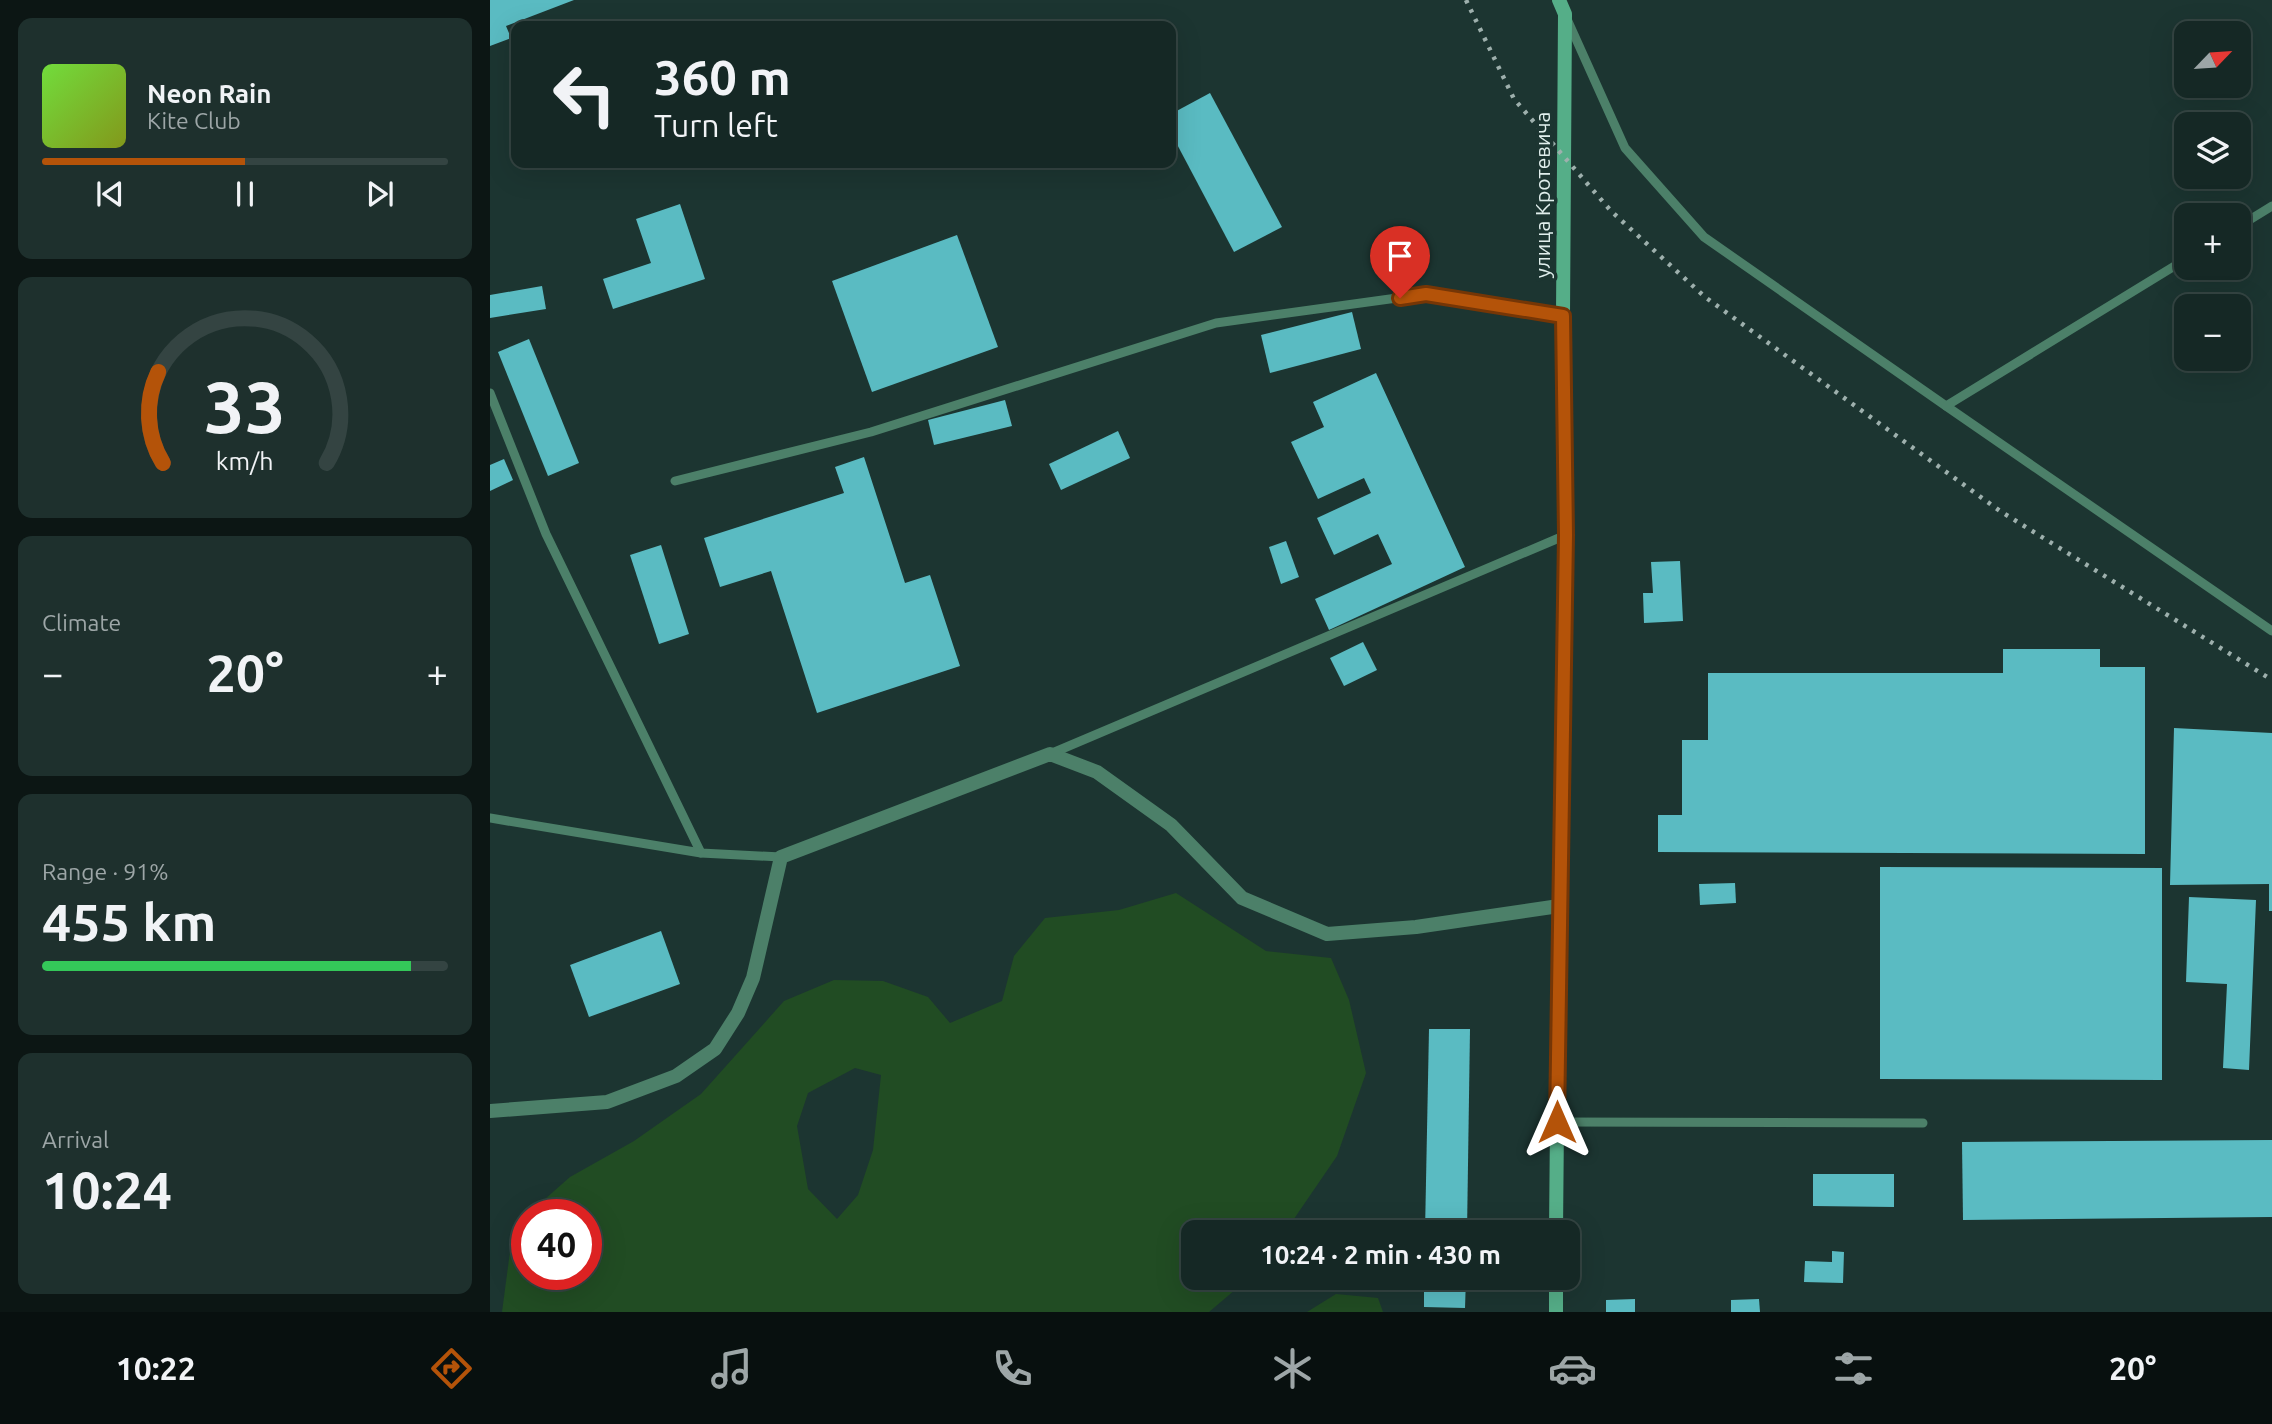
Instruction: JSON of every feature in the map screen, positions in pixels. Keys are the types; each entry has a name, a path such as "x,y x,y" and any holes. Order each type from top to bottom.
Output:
{"street":[{"name":"улица Кротевича","path":"1556,1220 1566,535 1563,316 1565,14 1559,0"},
{"path":"490,1111 607,1102 676,1076 715,1049 738,1013 753,978 781,857 1050,754 1097,772 1171,825 1242,898 1327,934 1416,927 1559,906"},
{"path":"1556,1290 1556,1312"}],"lane":[{"path":"1565,14 1625,148 1704,237 2272,631"},
{"path":"2251,219 2272,206"},
{"path":"1946,406 2174,266"},
{"path":"675,481 870,432 1216,323 1426,294 1563,316"},
{"path":"490,393 546,534 701,853"},
{"path":"1050,754 1566,535"},
{"path":"490,818 701,853 781,857"},
{"path":"1557,1122 1923,1123"}],"green space":[{"path":"1176,893 1266,951 1331,958 1349,1000 1366,1073 1337,1156 1293,1220 1181,1220 1181,1290 1235,1290 1209,1312 502,1312 511,1244 511,1290 602,1290 602,1199 545,1199 570,1177 634,1141 701,1094 784,1001 834,980 883,981 928,997 950,1023 1002,1001 1014,956 1045,918 1119,910","holes":["855,1068 881,1075 873,1150 858,1195 837,1219 808,1189 797,1126 808,1093"]},
{"path":"1336,1294 1378,1298 1383,1312 1307,1312"}],"building":[{"path":"490,0 574,0 519,21 511,21 511,24 506,26 511,38 490,46"},
{"path":"1210,93 1282,227 1234,252 1176,142 1176,111"},
{"path":"680,204 705,279 613,309 603,279 651,263 636,219"},
{"path":"957,235 998,347 872,392 832,281"},
{"path":"542,286 546,309 490,318 490,295"},
{"path":"1352,312 1361,349 1270,373 1261,335"},
{"path":"529,339 579,463 548,476 498,352"},
{"path":"1376,373 1465,567 1329,630 1315,599 1392,564 1378,534 1334,555 1317,518 1371,493 1364,478 1318,499 1291,442 1324,427 1313,402"},
{"path":"1005,400 1012,426 934,445 928,420"},
{"path":"1118,431 1130,458 1061,490 1049,464"},
{"path":"864,457 905,583 930,575 960,666 817,713 771,571 720,587 704,538 844,493 835,467"},
{"path":"504,459 513,480 490,491 490,465"},
{"path":"1286,541 1299,577 1281,584 1269,547"},
{"path":"661,545 689,634 659,644 630,555"},
{"path":"1680,561 1683,621 1644,623 1643,593 1653,593 1651,562"},
{"path":"1363,642 1377,670 1344,686 1330,658"},
{"path":"2003,649 2100,649 2100,667 2145,667 2145,854 1658,852 1658,815 1682,815 1682,740 1708,740 1708,673 2003,673"},
{"path":"2174,728 2272,733 2272,911 2269,911 2269,884 2170,885"},
{"path":"1880,867 2162,868 2162,1080 1880,1079"},
{"path":"1735,883 1736,903 1700,905 1699,884"},
{"path":"2189,897 2256,900 2249,1070 2223,1068 2227,984 2186,982"},
{"path":"661,931 680,984 589,1017 570,965"},
{"path":"1429,1029 1470,1029 1467,1220 1425,1220"},
{"path":"2272,1140 2272,1217 1963,1220 1962,1142"},
{"path":"1813,1174 1894,1174 1894,1207 1813,1206"},
{"path":"1832,1251 1844,1252 1843,1283 1804,1282 1805,1261 1832,1262"},
{"path":"1424,1290 1466,1290 1465,1308 1424,1307"},
{"path":"1635,1299 1635,1312 1606,1312 1606,1300"},
{"path":"1759,1299 1760,1312 1731,1312 1731,1300"}],"railway":[{"path":"1466,0 1514,99 1611,211 1705,297 2000,511 2272,680"}],"route":[{"path":"1400,298 1426,294 1563,316 1566,535 1557,1122"}]}
